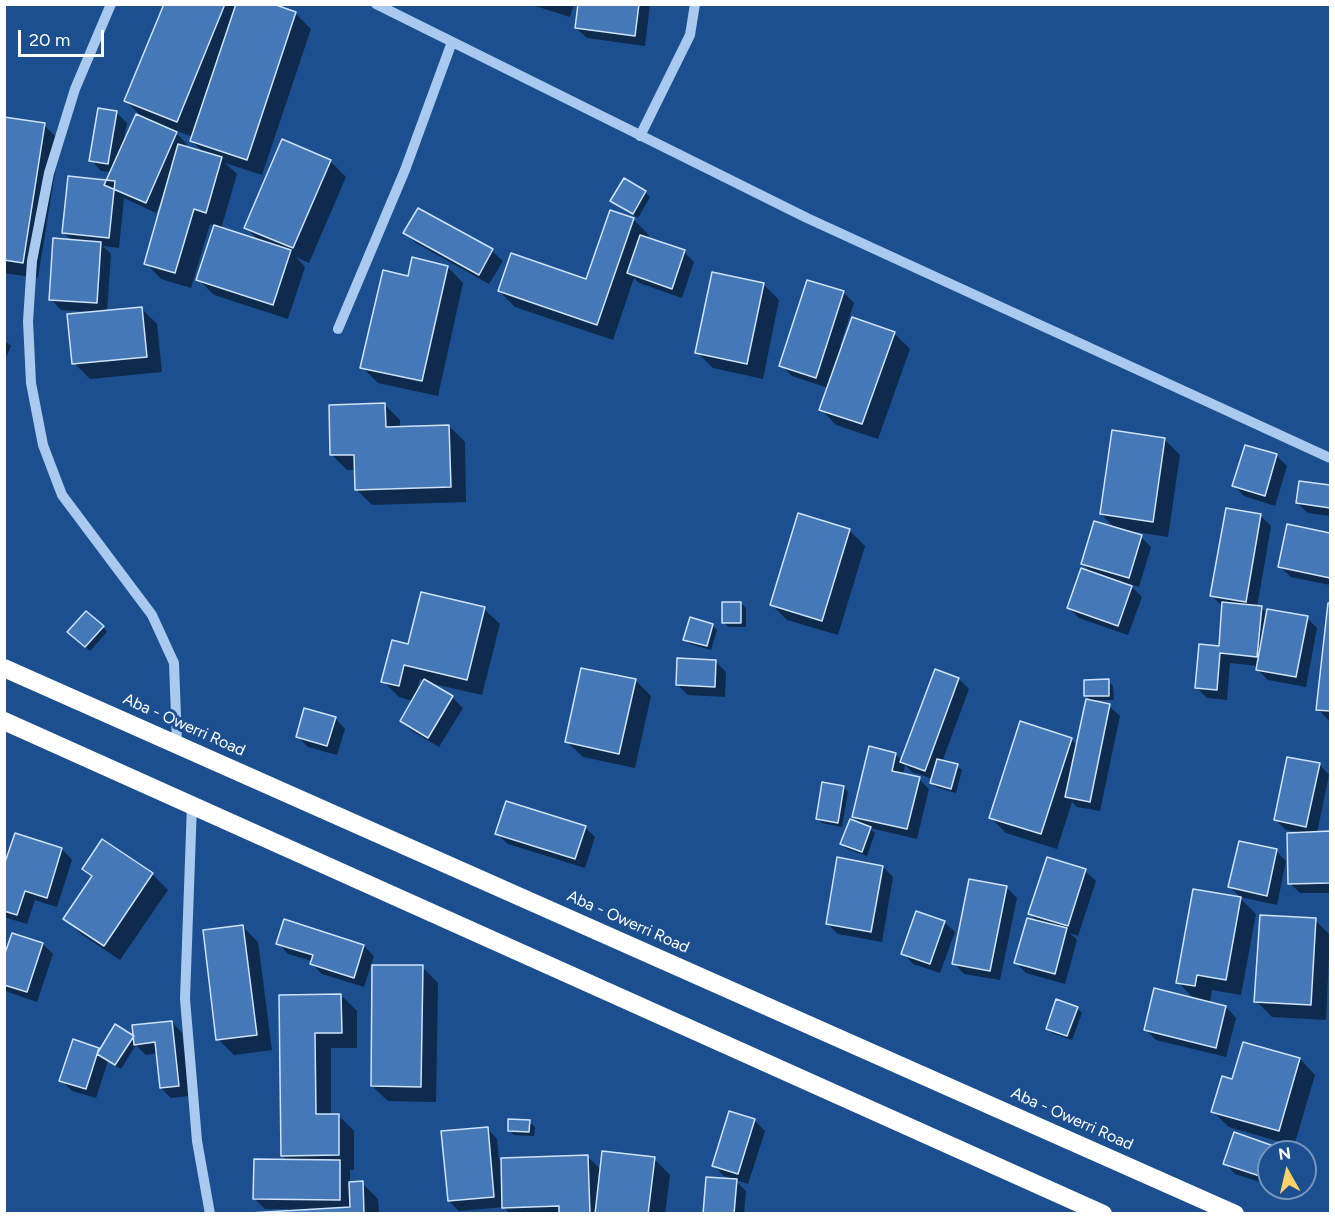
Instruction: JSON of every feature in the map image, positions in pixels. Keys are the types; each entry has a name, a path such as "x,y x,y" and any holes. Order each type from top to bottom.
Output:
{"highway":[{"name":"Aba - Owerri Road","path":"4,668 1235,1214"},
{"path":"4,721 1103,1214"}],"street":[{"path":"111,4 75,89 49,173 32,261 28,321 31,383 43,445 62,495 152,615 174,663 177,743"},
{"path":"376,4 807,218 1330,458"},
{"path":"640,136 690,34 696,4"},
{"path":"338,328 405,170 452,42"},
{"path":"192,804 185,999 197,1141 210,1214"}],"building":[{"path":"164,4 225,4 177,122 124,101"},
{"path":"236,4 273,4 296,12 247,160 190,141"},
{"path":"578,4 639,4 635,36 575,28"},
{"path":"98,108 117,111 108,164 89,161"},
{"path":"136,114 177,132 146,203 104,185"},
{"path":"4,117 45,123 23,263 4,260"},
{"path":"282,139 331,160 293,248 244,228"},
{"path":"178,144 222,157 206,213 194,209 175,273 144,264"},
{"path":"68,176 115,181 109,238 62,233"},
{"path":"624,178 646,191 633,214 610,201"},
{"path":"418,208 493,249 479,275 403,233"},
{"path":"610,210 634,218 597,325 498,291 511,253 586,279"},
{"path":"214,225 291,250 273,305 196,280"},
{"path":"640,235 685,250 672,289 627,273"},
{"path":"53,238 101,242 97,303 49,300"},
{"path":"412,257 448,266 422,381 360,368 383,270 408,276"},
{"path":"712,272 764,283 747,364 695,353"},
{"path":"807,280 844,291 816,378 779,366"},
{"path":"142,307 147,357 72,364 67,314"},
{"path":"852,317 895,332 862,424 819,410"},
{"path":"385,403 386,427 449,425 451,487 355,490 354,455 330,455 329,405"},
{"path":"1112,430 1165,438 1153,522 1100,514"},
{"path":"1245,445 1277,454 1265,496 1232,486"},
{"path":"1299,481 1330,485 1330,508 1296,503"},
{"path":"1226,508 1261,514 1246,602 1210,596"},
{"path":"798,513 850,529 822,621 770,605"},
{"path":"1094,521 1142,535 1129,578 1081,564"},
{"path":"1287,524 1330,533 1330,578 1278,567"},
{"path":"1081,568 1132,586 1118,626 1067,608"},
{"path":"421,592 485,607 467,680 404,665 399,686 381,682 392,640 408,644"},
{"path":"722,602 741,602 741,623 722,623"},
{"path":"1222,602 1262,606 1257,657 1220,653 1217,690 1195,688 1199,644 1219,646"},
{"path":"1328,603 1330,603 1330,711 1316,710"},
{"path":"1267,609 1308,616 1296,677 1256,670"},
{"path":"86,611 104,626 85,647 67,632"},
{"path":"690,617 713,624 707,646 683,640"},
{"path":"677,658 716,660 715,687 676,685"},
{"path":"581,668 636,679 619,754 565,742"},
{"path":"935,669 959,678 925,771 900,762"},
{"path":"424,679 453,696 428,738 400,721"},
{"path":"1109,679 1109,696 1084,696 1084,680"},
{"path":"1086,699 1110,704 1090,802 1065,797"},
{"path":"304,708 336,717 327,746 296,737"},
{"path":"1020,721 1072,738 1041,834 989,818"},
{"path":"869,746 896,753 892,771 920,777 907,829 852,817"},
{"path":"1287,757 1320,763 1306,827 1274,820"},
{"path":"937,759 958,764 951,789 930,783"},
{"path":"822,782 844,786 838,823 816,819"},
{"path":"506,801 586,826 575,859 495,834"},
{"path":"850,819 871,827 862,852 840,844"},
{"path":"1330,831 1330,883 1288,884 1287,833"},
{"path":"15,833 62,848 47,898 25,891 17,915 4,911 4,865"},
{"path":"102,839 153,873 104,946 63,919 92,876 82,869"},
{"path":"1239,841 1277,849 1267,896 1228,887"},
{"path":"837,857 883,866 871,932 826,924"},
{"path":"1047,857 1086,869 1068,926 1028,914"},
{"path":"969,879 1007,886 990,971 952,964"},
{"path":"1193,889 1241,897 1226,980 1197,975 1195,986 1176,983"},
{"path":"916,911 945,921 930,964 901,954"},
{"path":"1260,915 1316,918 1311,1005 1254,1002"},
{"path":"1027,918 1067,928 1055,974 1014,963"},
{"path":"284,919 364,945 354,978 310,964 313,955 276,944"},
{"path":"243,925 257,1035 216,1040 203,930"},
{"path":"12,933 43,943 27,992 4,985 4,956"},
{"path":"372,965 423,965 421,1087 371,1086"},
{"path":"1154,988 1226,1006 1216,1048 1144,1030"},
{"path":"341,994 342,1033 315,1033 316,1114 339,1114 339,1155 281,1156 279,995"},
{"path":"1056,999 1078,1007 1067,1036 1046,1029"},
{"path":"172,1021 179,1086 160,1088 155,1042 134,1045 132,1025"},
{"path":"115,1024 134,1036 115,1065 97,1054"},
{"path":"73,1039 99,1048 86,1089 59,1081"},
{"path":"1243,1042 1300,1058 1279,1131 1211,1112 1222,1076 1232,1079"},
{"path":"729,1111 755,1119 738,1174 712,1166"},
{"path":"508,1119 530,1120 529,1132 508,1131"},
{"path":"488,1127 494,1197 448,1201 441,1131"},
{"path":"1234,1132 1257,1140 1257,1175 1223,1164"},
{"path":"602,1151 655,1157 648,1214 595,1214"},
{"path":"588,1155 590,1214 559,1214 559,1206 502,1208 501,1158"},
{"path":"254,1159 340,1160 340,1200 253,1199"},
{"path":"706,1177 737,1179 734,1214 703,1214"},
{"path":"363,1181 364,1214 232,1214 350,1207 349,1182"}]}
